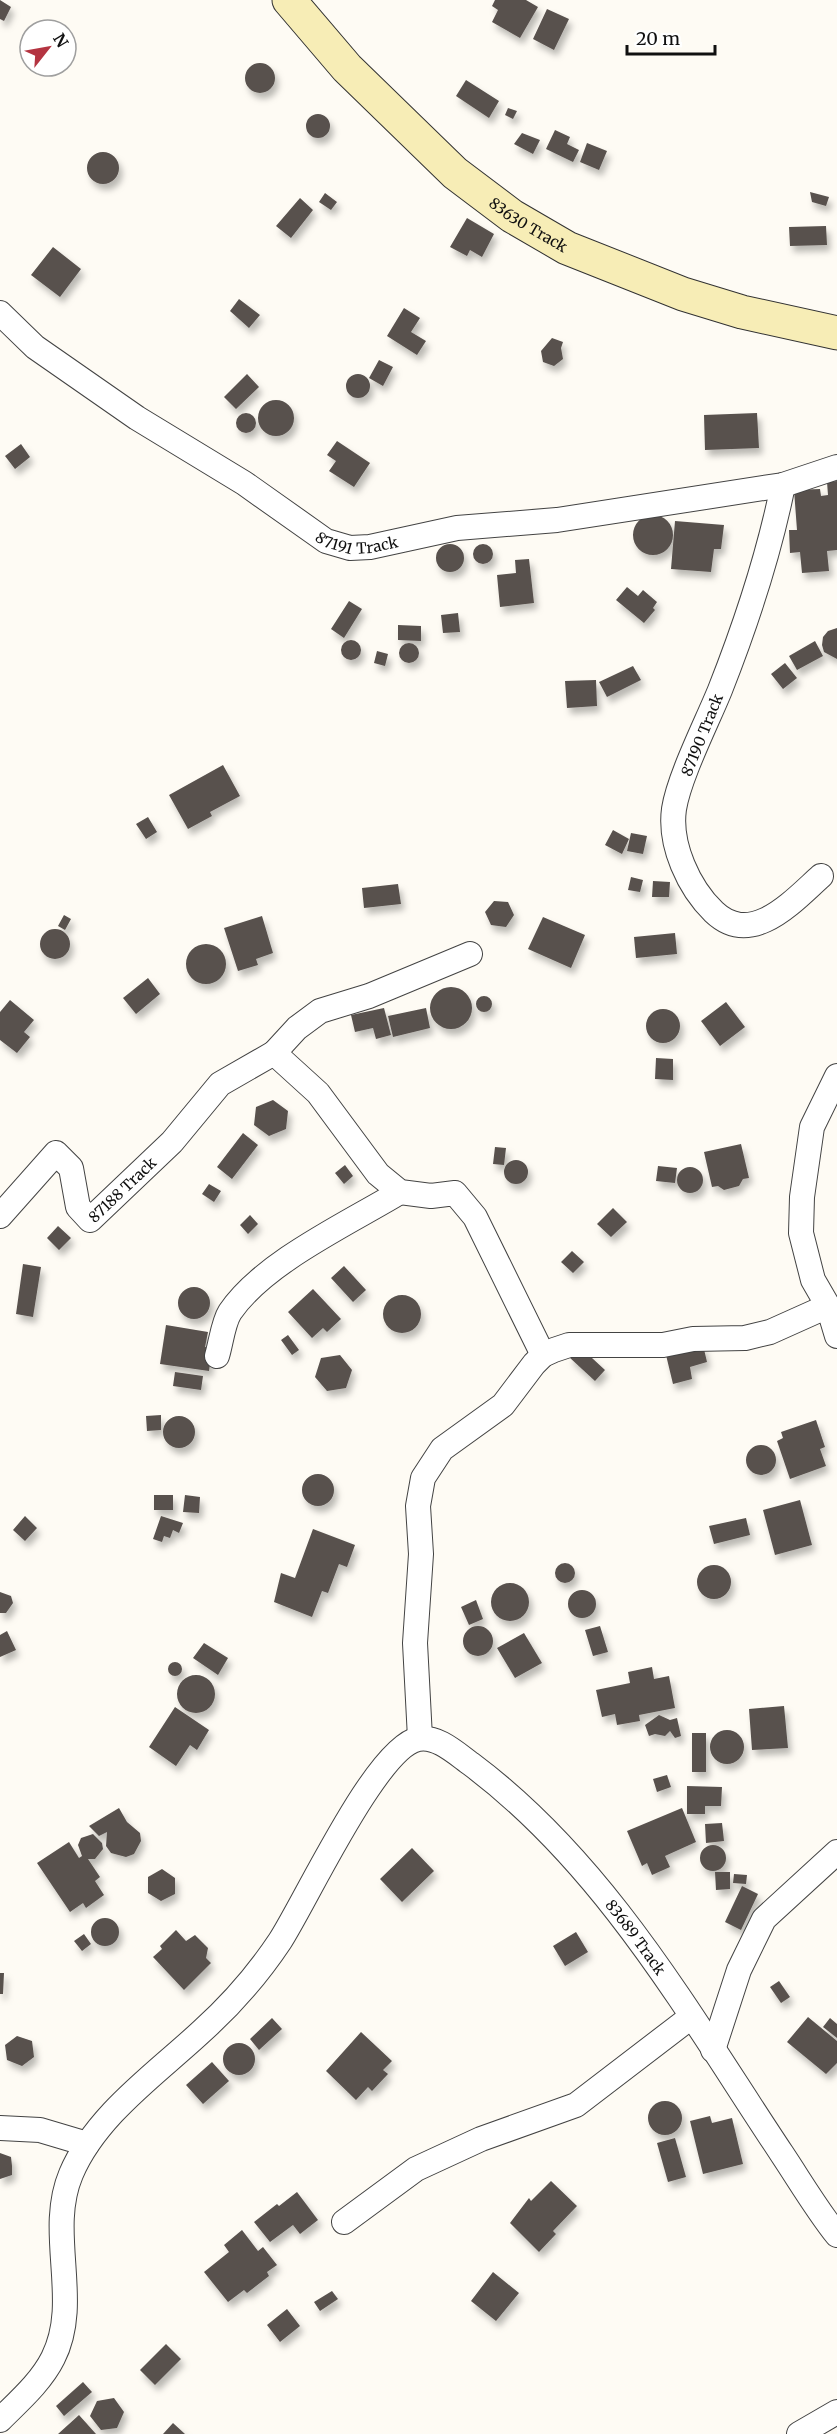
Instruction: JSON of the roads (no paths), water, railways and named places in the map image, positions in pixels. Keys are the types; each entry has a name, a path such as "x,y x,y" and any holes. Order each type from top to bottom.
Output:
{"street":[{"name":"83630 Track","path":"289,0 347,68 455,173 512,216 567,248 683,294 742,312 837,333"},
{"name":"87191 Track","path":"0,313 35,346 137,418 244,483 326,541 350,548 370,547 458,528 557,520 783,485"},
{"path":"783,485 837,467"},
{"name":"87190 Track","path":"783,485 772,538 725,678 674,809 675,836 690,881 705,903 723,920 745,925 763,923 822,876"},
{"path":"470,954 369,996 320,1011 297,1028 274,1053 318,1092 378,1174 400,1192 431,1196 454,1193 475,1217 543,1355"},
{"name":"87188 Track","path":"0,1216 56,1154 71,1168 78,1207 90,1220 172,1142 220,1084 274,1053"},
{"path":"837,1076 813,1127 802,1197 801,1233 813,1280 828,1306 837,1335"},
{"path":"217,1356 230,1313 261,1280 302,1249 400,1192"},
{"path":"0,2420 41,2378 54,2357 63,2331 64,2282 61,2215 70,2176 87,2144 132,2094 245,1989 281,1939 376,1776 405,1746 420,1738 415,1643 421,1554 418,1506 423,1478 442,1449 503,1405 543,1355 569,1345 663,1346 693,1339 746,1338 770,1332 828,1306"},
{"name":"83689 Track","path":"420,1738 435,1740 468,1762 493,1781 570,1852 624,1918 837,2235"},
{"path":"713,2050 739,1970 764,1919 837,1852"},
{"path":"344,2222 416,2169 481,2139 576,2105 691,2017"},
{"path":"0,2128 40,2130 87,2144"},
{"path":"799,2434 837,2412"}]}
